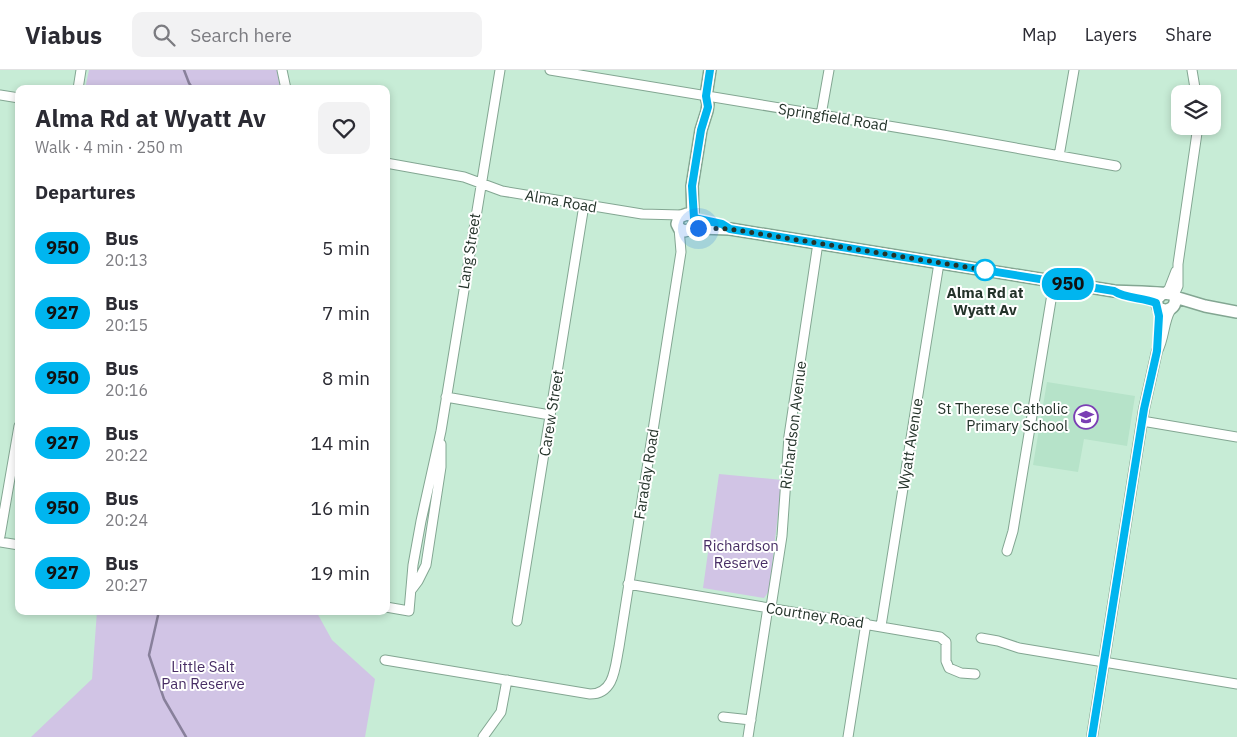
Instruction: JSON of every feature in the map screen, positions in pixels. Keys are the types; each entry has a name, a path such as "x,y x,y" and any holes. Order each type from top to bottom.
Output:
{"main road":[{"name":"Faraday Road","path":"686,222 687,193 692,186 701,130 700,109 701,103 706,96 710,70"},
{"name":"Alma Road","path":"686,222 1114,291 1118,294 1148,300 1205,306 1237,312"}],"street":[{"path":"79,85 81,70"},
{"path":"282,70 285,85"},
{"name":"Lang Street","path":"390,608 408,611 412,589 413,565 441,431 500,70"},
{"name":"Springfield Road","path":"550,70 1116,166"},
{"path":"822,115 828,70"},
{"path":"1060,156 1074,70"},
{"path":"1192,70 1194,85"},
{"path":"0,95 15,97"},
{"path":"1092,737 1142,421 1157,351 1160,346 1169,289 1178,264 1197,135"},
{"name":"Alma Road","path":"390,164 464,177 497,190 686,222"},
{"name":"Carew Street","path":"517,621 584,205"},
{"name":"Faraday Road","path":"507,680 584,694 602,693 610,685 686,222"},
{"name":"Richardson Avenue","path":"748,737 782,536 790,428 818,243"},
{"name":"Wyatt Avenue","path":"881,626 939,263"},
{"path":"1007,551 1014,531 1054,282"},
{"path":"446,397 550,415"},
{"path":"1142,421 1237,436"},
{"path":"0,536 15,449"},
{"path":"0,542 15,544"},
{"name":"Courtney Road","path":"628,584 940,636 946,642 946,661 949,668 961,673 975,674"},
{"path":"848,737 866,623"},
{"path":"981,638 1019,648 1237,684"},
{"path":"385,660 507,680 501,712 483,737"},
{"path":"723,717 751,720"}],"shaded area":[{"name":"St Therese Catholic Primary School","path":"1047,382 1135,396 1127,446 1084,439 1078,472 1033,465"}],"green space":[{"path":"89,70 277,70 279,85 86,85"},
{"name":"Richardson Reserve","path":"719,474 782,480 769,591 764,598 703,588"},
{"name":"Little Salt Pan Reserve","path":"97,615 318,615 332,640 375,679 365,737 31,737 92,679"}],"waterway":[{"path":"184,70 190,85"},
{"path":"158,615 149,655 164,699 186,737"}],"bus line":[{"name":"950","path":"710,70 706,96 708,107 701,130 692,186 694,218 722,224 730,229 1114,291 1118,294 1156,303 1159,312 1157,351 1144,409 1092,737"}],"place":[{"name":"Alma Rd at Wyatt Av","path":"985,270"},
{"name":"St Therese Catholic Primary School","path":"1086,417"}],"route":[{"path":"698,228 730,229 985,270"}]}
